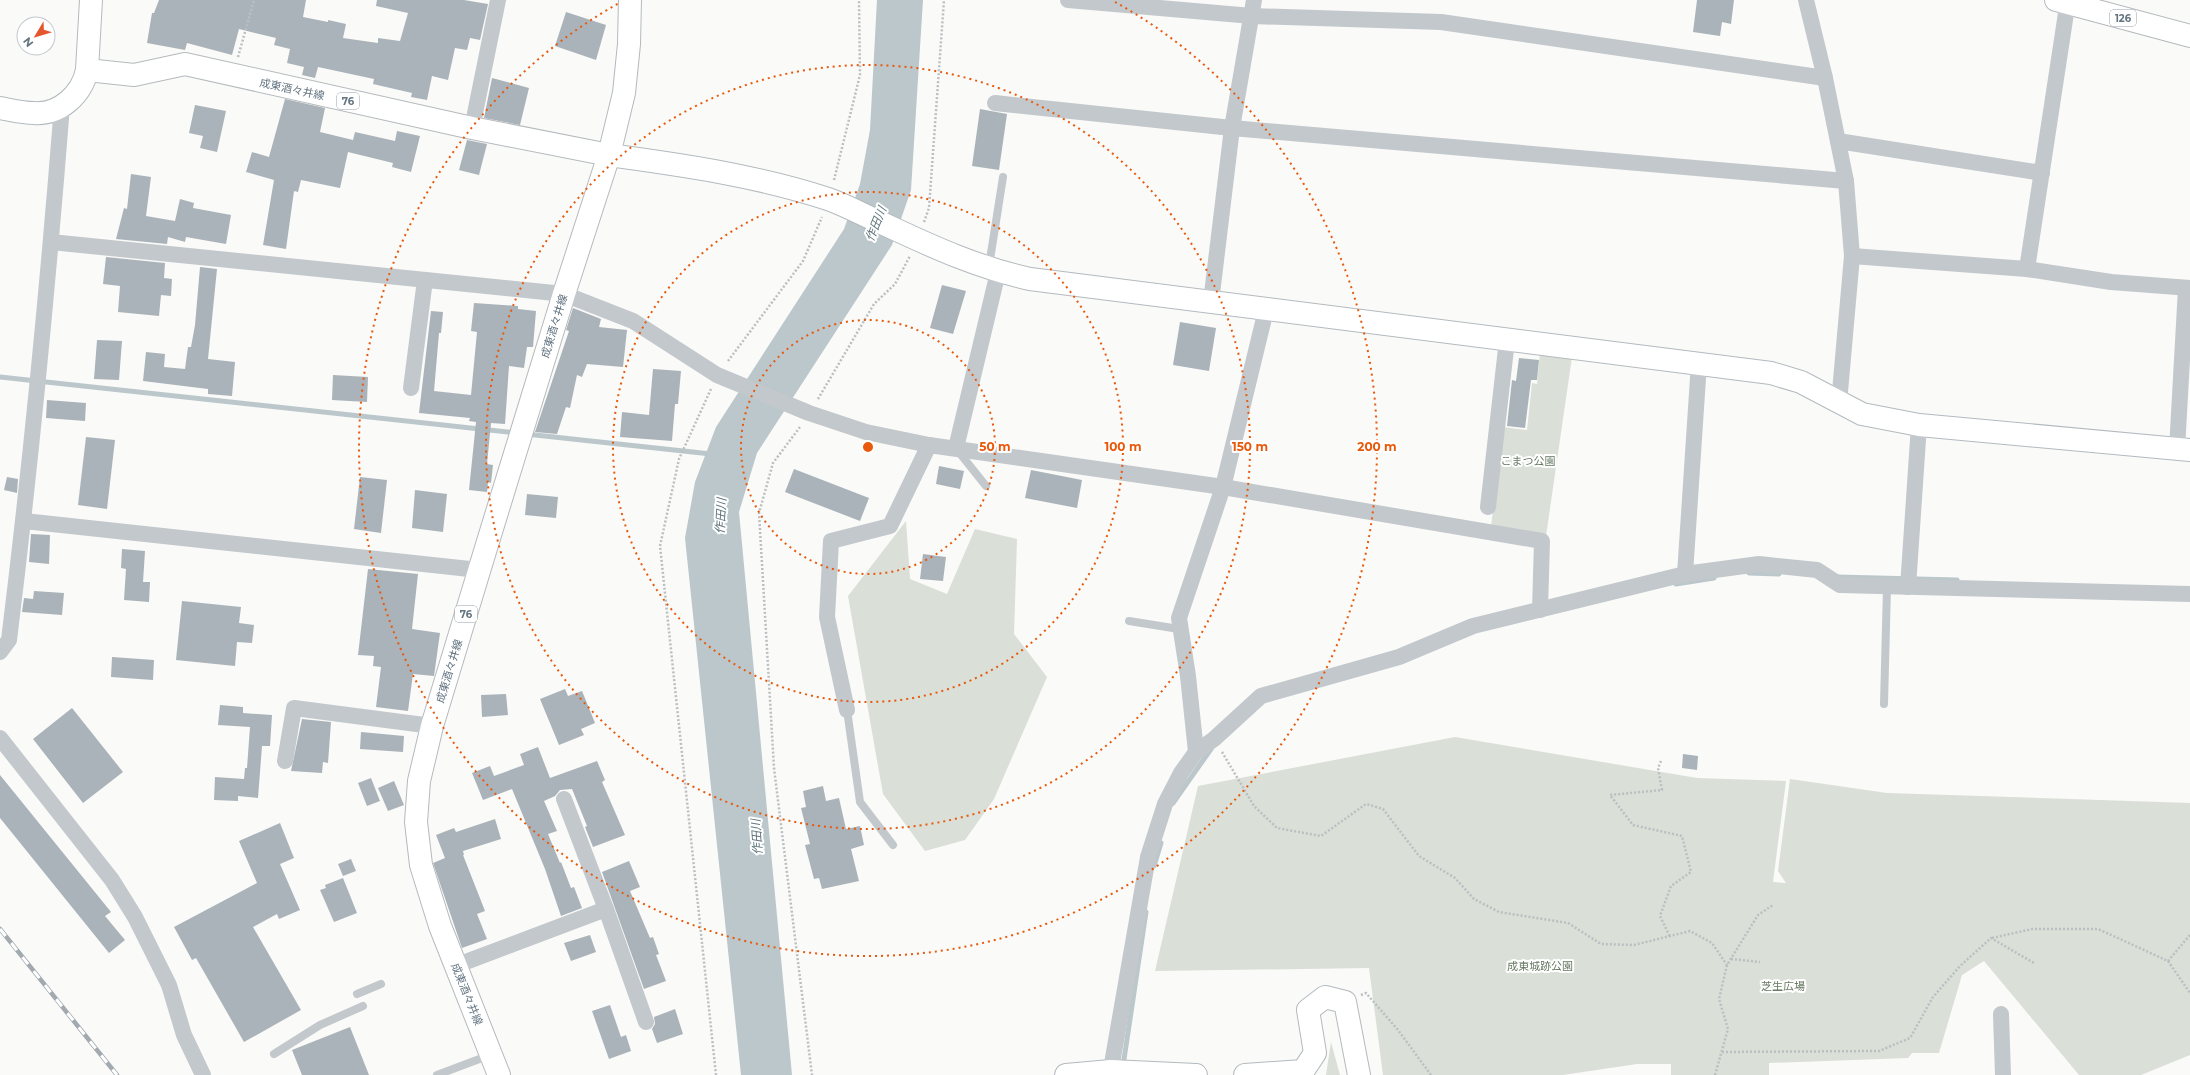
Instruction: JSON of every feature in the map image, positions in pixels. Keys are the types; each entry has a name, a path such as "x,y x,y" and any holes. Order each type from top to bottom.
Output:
{"main road":[{"path":"0,108 35,113 48,112 62,106 76,95 85,81 88,70 92,0"},
{"path":"630,0 629,44 624,93 609,155 693,166 770,183 829,199 918,240 993,270 1030,279 1771,373 1801,382 1862,414 1919,426 2184,449"},
{"name":"126","path":"2064,1 2190,36"},
{"name":"成東酒々井線","path":"88,70 134,75 185,64 233,76 472,128 609,155 564,294 479,570 432,726 419,781 416,822 421,865 440,926 499,1075"},
{"path":"1246,1075 1303,1071 1315,1054 1308,1010 1325,997 1345,1002 1359,1075"},
{"path":"1066,1075 1116,1072 1196,1075"}],"street":[{"path":"472,128 498,0"},
{"path":"1068,0 1252,16 1441,22 1825,78"},
{"path":"1211,302 1232,128 1254,0"},
{"path":"1806,0 1825,78 1846,181 1852,256 1839,403"},
{"path":"2027,269 2042,172 2064,1"},
{"path":"995,103 1232,128 1846,181"},
{"path":"0,652 9,640 24,521 52,242 62,106"},
{"path":"1838,141 2042,172"},
{"path":"52,242 564,294 633,321 717,375 809,414 866,432 929,445 1223,487 1542,541 1540,610"},
{"path":"1852,256 2027,269 2111,282 2188,288 2184,449"},
{"path":"956,448 993,270"},
{"path":"411,388 425,280"},
{"path":"1196,752 1188,676 1178,618 1223,487 1266,310"},
{"path":"1488,507 1507,340"},
{"path":"1685,574 1699,363"},
{"path":"1908,581 1919,426"},
{"path":"847,710 828,617 831,541 890,526 929,445"},
{"path":"24,521 479,570"},
{"path":"1116,1072 1148,857 1165,804 1181,773 1196,752 1214,739 1261,696 1399,657 1473,626 1685,574 1759,564 1817,570 1840,585 1888,587 1908,581 2190,594"},
{"path":"285,761 294,708 432,726"},
{"path":"2,743 112,880 135,917 169,985 184,1035 203,1075"},
{"path":"564,799 646,1022"},
{"path":"455,966 606,910"},
{"path":"2001,1014 2003,1075"}],"lane":[{"path":"993,270 1003,177"},
{"path":"956,448 986,486"},
{"path":"1884,704 1888,587"},
{"path":"1129,621 1180,629"},
{"path":"847,710 860,802 893,845"},
{"path":"358,994 382,984"},
{"path":"274,1054 320,1025 363,1006"},
{"path":"437,1075 491,1054"}],"path":[{"path":"233,76 254,0"},
{"path":"716,1075 660,546 679,459 717,375 803,261 829,199 860,75 859,0"},
{"path":"1219,748 1254,806 1277,828 1321,836 1366,804 1383,809 1419,856 1455,878 1474,898 1499,912 1568,923 1601,944 1634,945 1690,931 1712,943 1727,965"},
{"path":"1662,761 1658,768 1662,790 1610,795 1633,825 1682,836 1691,872 1671,886 1660,916 1670,937"},
{"path":"1715,1075 1728,1030 1718,998 1727,965 1758,915 1773,905"},
{"path":"1722,1052 1879,1051 1910,1038 1933,997 1960,966 1992,938 2032,929 2098,929 2168,961 2190,993"},
{"path":"2168,961 2190,935"},
{"path":"1992,938 2034,963"},
{"path":"1730,959 1760,962"},
{"path":"1345,1002 1366,993 1398,1030 1431,1075"}],"green space":[{"name":"こまつ公園","path":"1540,353 1572,357 1546,536 1491,527 1503,427 1527,430 1532,383 1537,384"},
{"path":"906,521 910,579 947,594 975,529 1017,539 1014,634 1047,677 994,799 965,840 925,851 883,794 848,596"},
{"path":"1455,737 1697,778 1786,781 1773,882 1786,883 1778,871 1790,779 1887,793 2190,803 2190,1055 2141,1075 2079,1075 1984,961 1962,975 1939,1053 1912,1053 1908,1058 1769,1063 1769,1075 1671,1075 1671,1064 1637,1064 1563,1075 1383,1075 1369,968 1155,971 1198,786"},
{"path":"1331,1042 1340,1075 1326,1075"}],"water":[{"name":"作田川","path":"877,0 923,0 911,190 892,245 757,453 739,512 792,1075 741,1075 685,538 695,482 716,427 844,229 860,184 870,130"}],"building":[{"path":"159,0 306,0 303,17 346,24 343,38 378,43 378,38 400,41 408,13 376,6 377,0 464,0 488,4 480,40 470,38 467,50 455,48 448,80 432,76 427,100 411,97 412,93 373,84 374,79 318,67 315,78 302,75 304,67 287,63 290,49 274,45 276,38 239,29 232,55 187,43 185,50 147,43 152,13 154,13"},
{"path":"1697,0 1734,0 1731,24 1722,22 1720,36 1693,32"},
{"path":"566,12 606,25 596,60 555,46"},
{"path":"492,78 529,88 520,125 484,118"},
{"path":"285,99 325,108 320,132 353,140 355,132 395,141 397,131 420,136 411,172 392,167 393,163 348,152 340,188 301,180 298,192 294,191 286,249 263,245 274,180 246,172 252,152 269,157"},
{"path":"195,105 226,111 217,152 200,148 203,136 189,133"},
{"path":"980,109 1007,114 999,170 972,166"},
{"path":"467,140 487,144 479,175 459,170"},
{"path":"131,174 151,177 146,216 175,221 180,199 194,203 193,208 231,215 226,244 186,237 185,242 168,237 167,244 116,239 124,208 127,209"},
{"path":"106,257 165,263 164,278 172,279 171,296 161,295 159,316 118,312 120,286 103,284"},
{"path":"200,267 217,269 208,359 235,362 232,396 208,394 208,389 143,381 146,352 165,354 164,367 185,369 188,347 191,347 195,325"},
{"path":"942,285 966,291 953,334 930,328"},
{"path":"474,303 518,306 518,309 536,311 533,347 527,347 524,368 509,366 505,424 491,423 487,464 493,465 491,483 488,482 487,492 469,490 476,422 469,421 470,418 419,413 431,311 443,312 441,333 439,333 434,391 471,395 477,332 471,331"},
{"path":"573,308 601,319 599,327 627,330 623,367 587,364 582,377 577,375 570,408 566,407 557,434 535,432 569,331 566,330"},
{"path":"1180,322 1216,328 1209,371 1173,365"},
{"path":"97,340 122,341 119,380 94,379"},
{"path":"1519,358 1539,360 1537,380 1531,380 1525,428 1507,426 1512,380 1516,381"},
{"path":"653,369 681,371 678,404 675,404 672,441 620,437 622,412 649,415"},
{"path":"333,375 368,377 367,402 332,400"},
{"path":"47,400 86,403 85,421 46,418"},
{"path":"86,437 115,440 107,509 78,505"},
{"path":"939,466 964,471 960,489 936,484"},
{"path":"794,469 869,498 860,521 785,492"},
{"path":"1031,470 1082,480 1077,508 1025,498"},
{"path":"7,477 18,479 17,493 4,490"},
{"path":"360,477 387,480 381,533 354,529"},
{"path":"415,490 447,494 443,532 412,528"},
{"path":"527,494 558,497 556,518 525,515"},
{"path":"31,534 50,535 49,564 29,562"},
{"path":"122,549 145,551 143,582 150,582 149,602 124,600 126,569 121,568"},
{"path":"923,554 946,557 943,581 920,579"},
{"path":"368,569 418,574 412,629 440,633 434,676 413,674 408,711 376,707 381,667 373,666 374,656 358,655"},
{"path":"34,591 64,593 62,615 22,612 24,598 33,599"},
{"path":"182,601 241,607 239,623 254,625 252,643 237,642 235,666 176,660"},
{"path":"112,657 154,660 153,680 111,677"},
{"path":"565,689 568,696 582,691 595,723 581,729 584,735 559,745 540,699"},
{"path":"506,694 508,715 482,717 481,695"},
{"path":"220,705 243,707 243,713 272,715 270,746 262,746 258,798 238,796 238,801 214,800 215,777 244,779 245,768 247,768 250,727 218,725"},
{"path":"72,708 123,772 83,803 33,739"},
{"path":"302,719 331,722 328,763 323,762 322,773 291,771"},
{"path":"361,732 404,736 403,752 360,749"},
{"path":"538,747 550,778 597,761 605,780 602,782 625,835 593,847 585,827 587,826 572,789 560,790 555,796 544,801 557,831 548,834 571,888 574,887 582,908 561,916 545,869 512,789 483,800 472,773 490,766 494,776 524,765 520,754"},
{"path":"1683,754 1698,756 1697,770 1682,768"},
{"path":"0,775 111,912 105,916 125,940 109,953 0,818"},
{"path":"371,778 380,801 367,806 358,783"},
{"path":"394,781 404,805 388,811 378,788"},
{"path":"823,786 826,801 839,798 846,829 860,826 864,845 851,849 859,881 822,889 819,878 814,879 805,845 810,844 801,808 806,807 803,791"},
{"path":"495,819 501,839 463,851 463,855 485,911 477,914 487,939 462,948 433,863 445,858 436,835 454,828 456,832"},
{"path":"280,823 294,858 280,864 300,910 279,919 277,914 253,927 301,1010 244,1042 196,958 192,960 174,927 257,883 239,841"},
{"path":"351,859 356,871 343,876 338,864"},
{"path":"629,861 640,887 630,891 650,938 653,937 659,954 656,955 666,981 644,989 602,872"},
{"path":"343,878 357,913 334,922 320,890 326,888 325,885"},
{"path":"590,935 596,952 571,961 564,943"},
{"path":"610,1005 621,1037 626,1035 631,1051 609,1059 592,1011"},
{"path":"675,1009 683,1034 657,1043 652,1029 655,1024 654,1017"},
{"path":"350,1027 369,1075 302,1075 292,1050"}],"waterway":[{"path":"0,377 516,433"},
{"path":"526,434 711,454"},
{"path":"1749,573 1779,574"},
{"path":"1837,577 1957,580"},
{"path":"1676,584 1714,578"},
{"path":"1173,803 1211,749"},
{"path":"1154,866 1161,843"},
{"path":"1123,1066 1146,912"}],"railway":[{"path":"0,929 117,1075"}],"park label":[{"name":"成東城跡公園","path":"1540,966"},
{"name":"芝生広場","path":"1783,986"}]}
